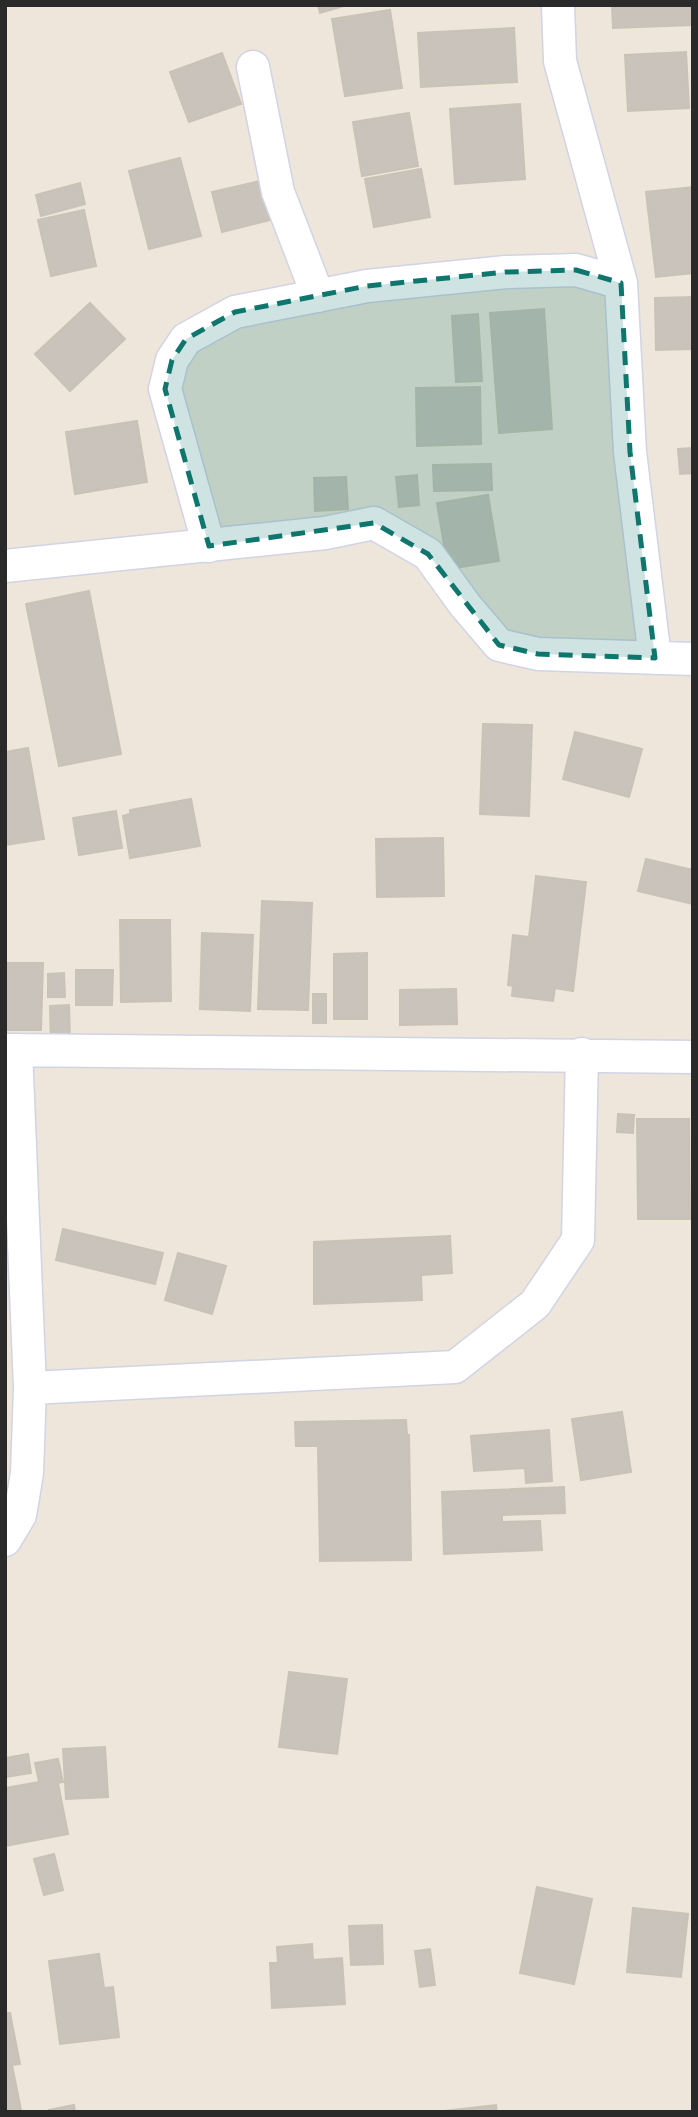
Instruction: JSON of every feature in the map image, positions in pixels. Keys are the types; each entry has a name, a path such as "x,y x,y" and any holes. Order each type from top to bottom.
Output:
{"street":[{"path":"558,5 560,61 621,283 630,452 655,658"},
{"path":"253,67 278,192 318,296"},
{"path":"209,546 165,389 172,360 186,339 235,313 368,286 506,272 576,270 621,283"},
{"path":"5,566 325,533 374,523 428,554 465,605 499,645 538,654 693,659"},
{"path":"5,1540 20,1515 27,1473 30,1388 11,1050 693,1057"},
{"path":"30,1388 455,1367 535,1304 578,1240 582,1054"}],"highlighted area":[{"path":"576,270 621,283 630,452 655,658 538,654 499,645 428,554 374,523 209,546 165,389 172,360 186,339 235,312 367,286 506,272"}],"building":[{"path":"318,5 347,5 320,13"},
{"path":"612,5 693,5 693,25 613,28"},
{"path":"390,10 402,88 345,96 332,19"},
{"path":"514,28 517,82 421,87 418,33"},
{"path":"686,52 689,108 628,111 625,55"},
{"path":"222,53 241,104 189,122 170,72"},
{"path":"520,104 525,179 455,184 450,109"},
{"path":"409,113 418,166 362,176 353,122"},
{"path":"180,158 201,236 149,249 129,171"},
{"path":"421,169 430,217 374,227 365,179"},
{"path":"260,181 270,220 222,232 212,192"},
{"path":"80,183 85,204 41,216 36,195"},
{"path":"693,187 693,273 656,277 646,192"},
{"path":"84,210 96,266 51,276 38,220"},
{"path":"693,297 693,349 656,350 655,298"},
{"path":"90,303 125,339 70,391 35,354"},
{"path":"544,309 552,429 499,433 490,313"},
{"path":"478,314 482,381 456,382 452,316"},
{"path":"480,387 481,444 417,446 416,388"},
{"path":"137,421 147,482 75,494 66,432"},
{"path":"693,448 693,473 680,474 678,449"},
{"path":"491,464 492,490 434,491 433,465"},
{"path":"417,475 419,505 399,507 396,477"},
{"path":"346,477 348,509 315,511 314,478"},
{"path":"488,495 499,561 448,569 437,503"},
{"path":"89,591 121,754 59,766 26,604"},
{"path":"483,724 532,725 529,816 480,814"},
{"path":"575,732 642,749 629,797 563,779"},
{"path":"28,748 44,839 5,845 5,752"},
{"path":"191,799 200,846 130,858 123,816 130,814 130,810"},
{"path":"116,811 122,848 79,855 73,818"},
{"path":"443,838 444,896 377,897 376,839"},
{"path":"646,859 693,870 693,904 638,891"},
{"path":"536,876 586,882 573,991 555,988 553,1001 512,996 513,986 508,985 513,935 529,937"},
{"path":"262,901 312,903 308,1010 258,1009"},
{"path":"120,920 170,920 171,1001 121,1002"},
{"path":"202,933 253,935 250,1011 200,1009"},
{"path":"367,953 367,1019 334,1019 334,954"},
{"path":"5,963 43,963 41,1030 5,1030"},
{"path":"76,970 113,970 112,1005 76,1005"},
{"path":"64,973 65,997 48,997 48,974"},
{"path":"456,989 457,1024 400,1025 400,990"},
{"path":"313,994 326,994 326,1023 313,1023"},
{"path":"69,1005 70,1042 51,1043 50,1006"},
{"path":"618,1114 634,1115 633,1133 617,1132"},
{"path":"637,1119 689,1119 690,1219 638,1219"},
{"path":"63,1229 163,1253 155,1284 56,1260"},
{"path":"450,1236 452,1273 421,1275 422,1300 314,1304 314,1242"},
{"path":"178,1253 226,1266 212,1314 165,1300"},
{"path":"622,1412 631,1472 581,1480 572,1419"},
{"path":"406,1420 409,1435 411,1560 320,1561 318,1446 296,1446 295,1422"},
{"path":"549,1430 552,1481 526,1483 525,1468 474,1471 471,1436"},
{"path":"564,1487 565,1513 502,1515 502,1522 540,1521 542,1550 444,1554 442,1492"},
{"path":"289,1672 347,1679 337,1754 279,1747"},
{"path":"105,1747 108,1797 66,1799 63,1749"},
{"path":"28,1754 31,1773 5,1777 5,1758"},
{"path":"58,1759 63,1782 58,1783 68,1834 5,1846 5,1788 39,1782 35,1763"},
{"path":"54,1854 63,1890 44,1895 34,1859"},
{"path":"537,1887 592,1899 574,1984 520,1973"},
{"path":"633,1908 688,1914 681,1977 627,1972"},
{"path":"382,1925 383,1964 351,1965 349,1926"},
{"path":"312,1944 313,1960 342,1958 345,2004 272,2008 270,1963 278,1963 277,1947"},
{"path":"430,1949 435,1985 420,1987 415,1951"},
{"path":"99,1954 104,1988 113,1987 119,2037 60,2044 49,1961"},
{"path":"5,2013 10,2013 20,2064 12,2065 21,2110 11,2112 5,2112"},
{"path":"74,2105 75,2112 49,2110"},
{"path":"496,2105 497,2112 435,2112"}]}
